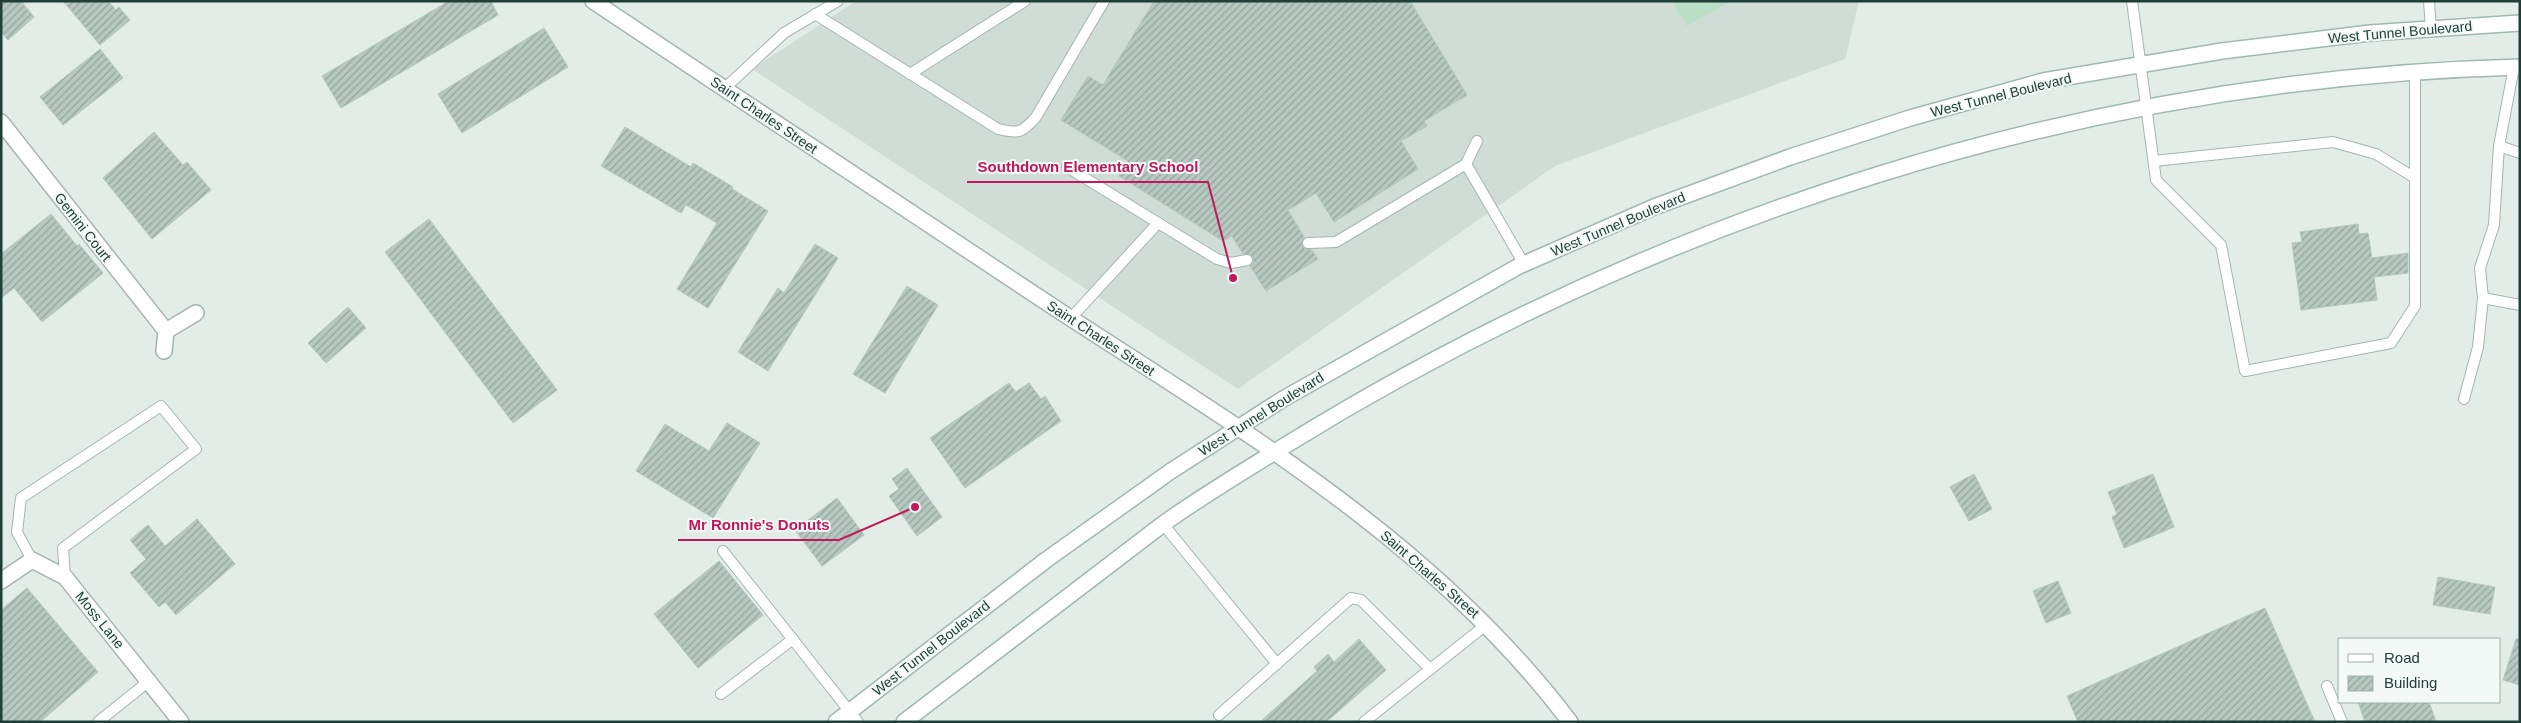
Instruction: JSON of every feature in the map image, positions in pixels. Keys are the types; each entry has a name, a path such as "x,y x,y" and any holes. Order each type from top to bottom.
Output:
{"main road":[{"name":"Saint Charles Street","path":"593,1 1238,427 1358,512 1442,582 1487,624 1536,676 1570,722"},
{"name":"West Tunnel Boulevard","path":"836,722 853,717 1046,560 1170,471 1238,427 1334,370 1524,264 1654,207 1790,157 1882,127 2043,81 2222,51 2370,33 2520,23"},
{"path":"904,722 1163,524 1338,413 1443,354 1544,303 1688,241 1839,186 1975,146 2095,117 2276,86 2415,73 2517,67"},
{"name":"Gemini Court","path":"1,122 166,331"},
{"path":"164,351 166,331 196,313"},
{"path":"1,581 32,560"},
{"name":"Moss Lane","path":"32,560 65,577 180,722"}],"lane":[{"path":"724,89 784,33 838,1"},
{"path":"910,74 1025,1"},
{"path":"816,14 998,129 1014,133 1025,130 1036,117 1104,1"},
{"path":"2132,1 2156,180 2221,245 2245,371 2391,343 2415,306 2415,73"},
{"path":"2429,1 2431,29"},
{"path":"2464,399 2478,347 2483,298 2480,268 2494,226 2499,146 2517,67"},
{"path":"1308,243 1336,242 1466,164 1477,141"},
{"path":"2154,161 2334,142 2376,154 2415,178"},
{"path":"2499,146 2520,153"},
{"path":"1466,164 1524,264"},
{"path":"1067,167 1225,263 1247,260"},
{"path":"1072,318 1158,223"},
{"path":"2483,298 2520,305"},
{"path":"32,560 17,532 21,498 161,406 196,449 63,548 65,577"},
{"path":"1163,524 1277,664"},
{"path":"723,551 853,717"},
{"path":"1219,715 1351,598 1361,600 1430,669"},
{"path":"1364,722 1487,624"},
{"path":"721,694 793,639"},
{"path":"98,722 149,681"},
{"path":"2327,686 2342,722"}],"shaded area":[{"path":"856,1 1859,1 1845,59 1555,166 1238,389 752,69"}],"green space":[{"path":"1672,1 1731,1 1687,26"}],"building":[{"path":"1,1 21,1 34,17 8,40 1,32"},
{"path":"63,1 108,1 116,10 119,7 130,20 100,45"},
{"path":"449,1 491,1 498,15 341,108 322,76"},
{"path":"1154,1 1410,1 1467,95 1424,121 1427,126 1401,141 1418,169 1334,222 1316,193 1288,210 1304,237 1302,246 1305,249 1312,250 1318,259 1266,291 1250,266 1254,262 1252,256 1243,254 1232,236 1223,241 1119,176 1128,161 1061,120 1088,76 1103,85"},
{"path":"544,28 568,67 462,133 438,94"},
{"path":"100,49 123,78 63,125 40,97"},
{"path":"625,127 691,167 693,163 768,211 708,308 677,289 717,223 686,205 681,213 601,166"},
{"path":"154,132 183,165 187,162 211,190 152,239 103,178"},
{"path":"51,214 77,246 79,244 103,273 42,322 14,288 1,298 1,254"},
{"path":"429,219 557,390 513,423 385,252"},
{"path":"2358,224 2359,234 2368,233 2372,258 2408,253 2408,273 2374,277 2377,300 2301,310 2292,243 2302,242 2300,232"},
{"path":"815,244 838,258 768,371 738,352 778,288 784,293"},
{"path":"907,286 938,305 885,393 853,374"},
{"path":"348,307 366,328 326,363 308,343"},
{"path":"1009,383 1016,392 1029,383 1041,399 1045,396 1061,421 965,488 930,438"},
{"path":"727,423 760,443 713,518 636,471 665,424 709,451"},
{"path":"907,468 942,517 917,536 889,496 899,489 892,479"},
{"path":"1974,474 1992,509 1969,521 1950,487"},
{"path":"2153,474 2174,527 2124,548 2112,517 2117,514 2108,492"},
{"path":"837,498 864,535 822,566 795,530"},
{"path":"197,519 235,564 176,615 165,602 159,607 130,573 146,559 130,540 148,525 165,546"},
{"path":"719,561 763,615 698,668 654,614"},
{"path":"2438,577 2495,587 2490,614 2433,605"},
{"path":"2058,581 2071,613 2046,623 2033,591"},
{"path":"27,588 98,672 40,722 1,722 1,610"},
{"path":"2265,608 2315,722 2078,722 2067,696"},
{"path":"1359,639 1386,670 1326,722 1260,722 1317,671 1314,667 1328,654 1334,662"},
{"path":"2516,639 2520,639 2520,685 2503,680"},
{"path":"2358,703 2429,703 2436,722 2365,722"}],"place":[{"name":"Southdown Elementary School","path":"1233,278"},
{"name":"Mr Ronnie's Donuts","path":"915,507"}]}
